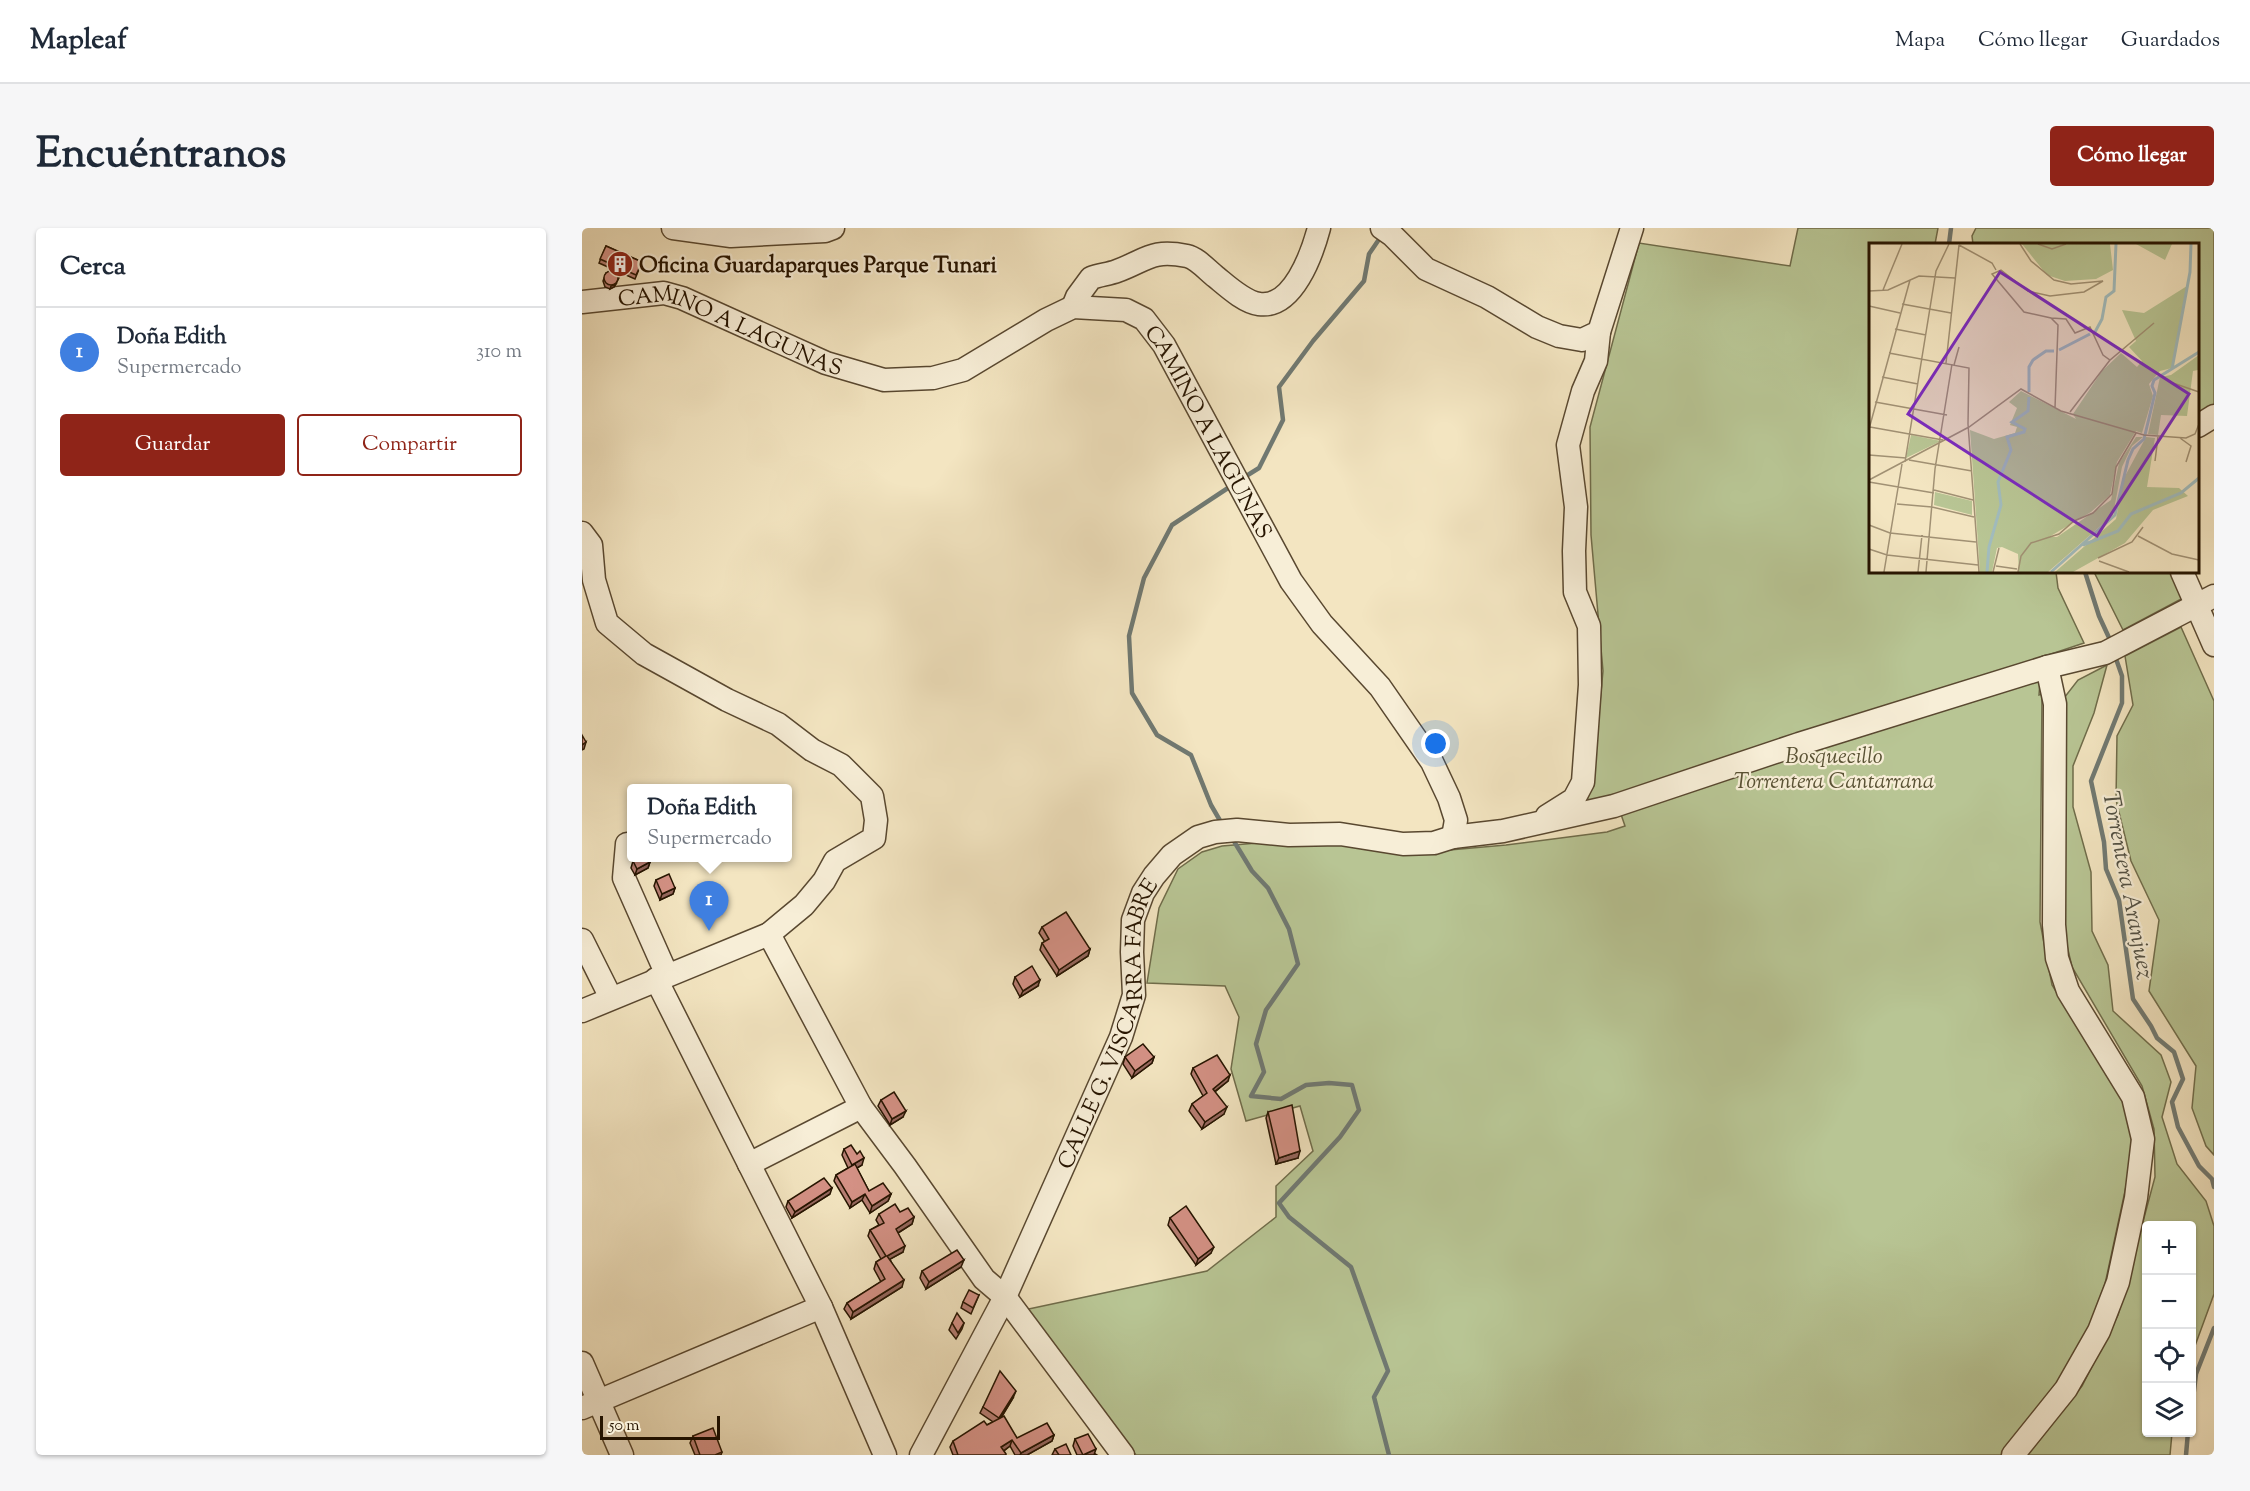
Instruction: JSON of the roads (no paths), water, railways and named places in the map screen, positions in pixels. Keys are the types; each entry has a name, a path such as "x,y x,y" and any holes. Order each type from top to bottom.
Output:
{"street":[{"path":"673,228 731,236 825,231 834,228"},
{"path":"1073,307 1077,297 1091,278 1117,271 1144,257 1166,253 1191,257 1243,297 1258,304 1276,302 1299,280 1313,251 1319,228"},
{"path":"1382,228 1392,235 1425,269 1487,297 1537,327 1559,336 1582,340 1599,333"},
{"path":"1503,831 1549,815 1574,799 1583,782 1590,685 1589,626 1575,592 1576,507 1568,445 1583,391 1596,361 1599,333 1632,228"},
{"name":"CAMINO A LAGUNAS","path":"582,302 664,293 682,298 826,363 884,380 933,378 963,370 1073,307 1126,310 1144,319 1164,345 1291,581 1322,624 1380,687 1432,762 1449,798 1456,820 1453,837"},
{"path":"2199,425 2214,416"},
{"path":"582,533 591,545 594,580 607,623 644,654 727,700 778,723 812,750 841,765 872,796 876,820 874,837 836,861 824,881 804,904 769,934 582,1011"},
{"path":"2183,573 2205,601 2214,645"},
{"path":"1503,831 1614,806 1799,744 2047,666 2113,650 2205,601"},
{"path":"2013,1455 2066,1389 2099,1331 2118,1282 2136,1198 2143,1139 2133,1097 2068,991 2057,958 2054,925 2055,704 2047,666"},
{"name":"CALLE G. VISCARRA FABRE","path":"921,1455 1005,1297 1121,1037 1134,995 1133,920 1143,893 1172,855 1198,837 1215,832 1238,830 1289,835 1340,834 1403,844 1434,843 1453,837 1503,831"},
{"path":"627,844 624,878 662,977 749,1164 821,1307 885,1455"},
{"path":"769,934 861,1107 984,1279 1005,1297 1123,1455"},
{"path":"582,940 611,998"},
{"path":"749,1164 861,1107"},
{"path":"591,1405 821,1307"},
{"path":"582,1363 591,1405 622,1455"}],"waterway":[{"name":"Torrentera Aranjuez","path":"1949,243 1951,228"},
{"path":"1243,478 1259,468 1283,420 1279,387 1313,341 1364,281 1369,254 1382,235"},
{"path":"1222,824 1211,805 1191,755 1157,735 1132,693 1129,636 1144,578 1172,525 1231,486"},
{"name":"Torrentera Aranjuez","path":"2085,573 2099,616 2111,642"},
{"name":"Torrentera Aranjuez","path":"2115,656 2122,676 2122,703 2091,781 2104,842 2106,869 2119,900 2133,999 2157,1038 2174,1052 2183,1079 2172,1102 2178,1127 2199,1166 2212,1179 2214,1187"},
{"path":"1232,838 1252,871 1268,888 1289,929 1298,964 1266,1010 1256,1044 1264,1072 1251,1096 1281,1099 1306,1085 1329,1083 1352,1085 1359,1110 1340,1137 1279,1203 1289,1217 1351,1267 1388,1371 1374,1397 1389,1455"},
{"name":"Torrentera Aranjuez","path":"2195,1383 2196,1374 2214,1328"},
{"name":"Torrentera Aranjuez","path":"2186,1455 2188,1437"}],"place":[{"name":"Oficina Guardaparques Parque Tunari","path":"620,264"},
{"name":"Doña Edith","path":"709,931"}],"park label":[{"name":"Bosquecillo Torrentera Cantarrana","path":"1834,768"}]}
